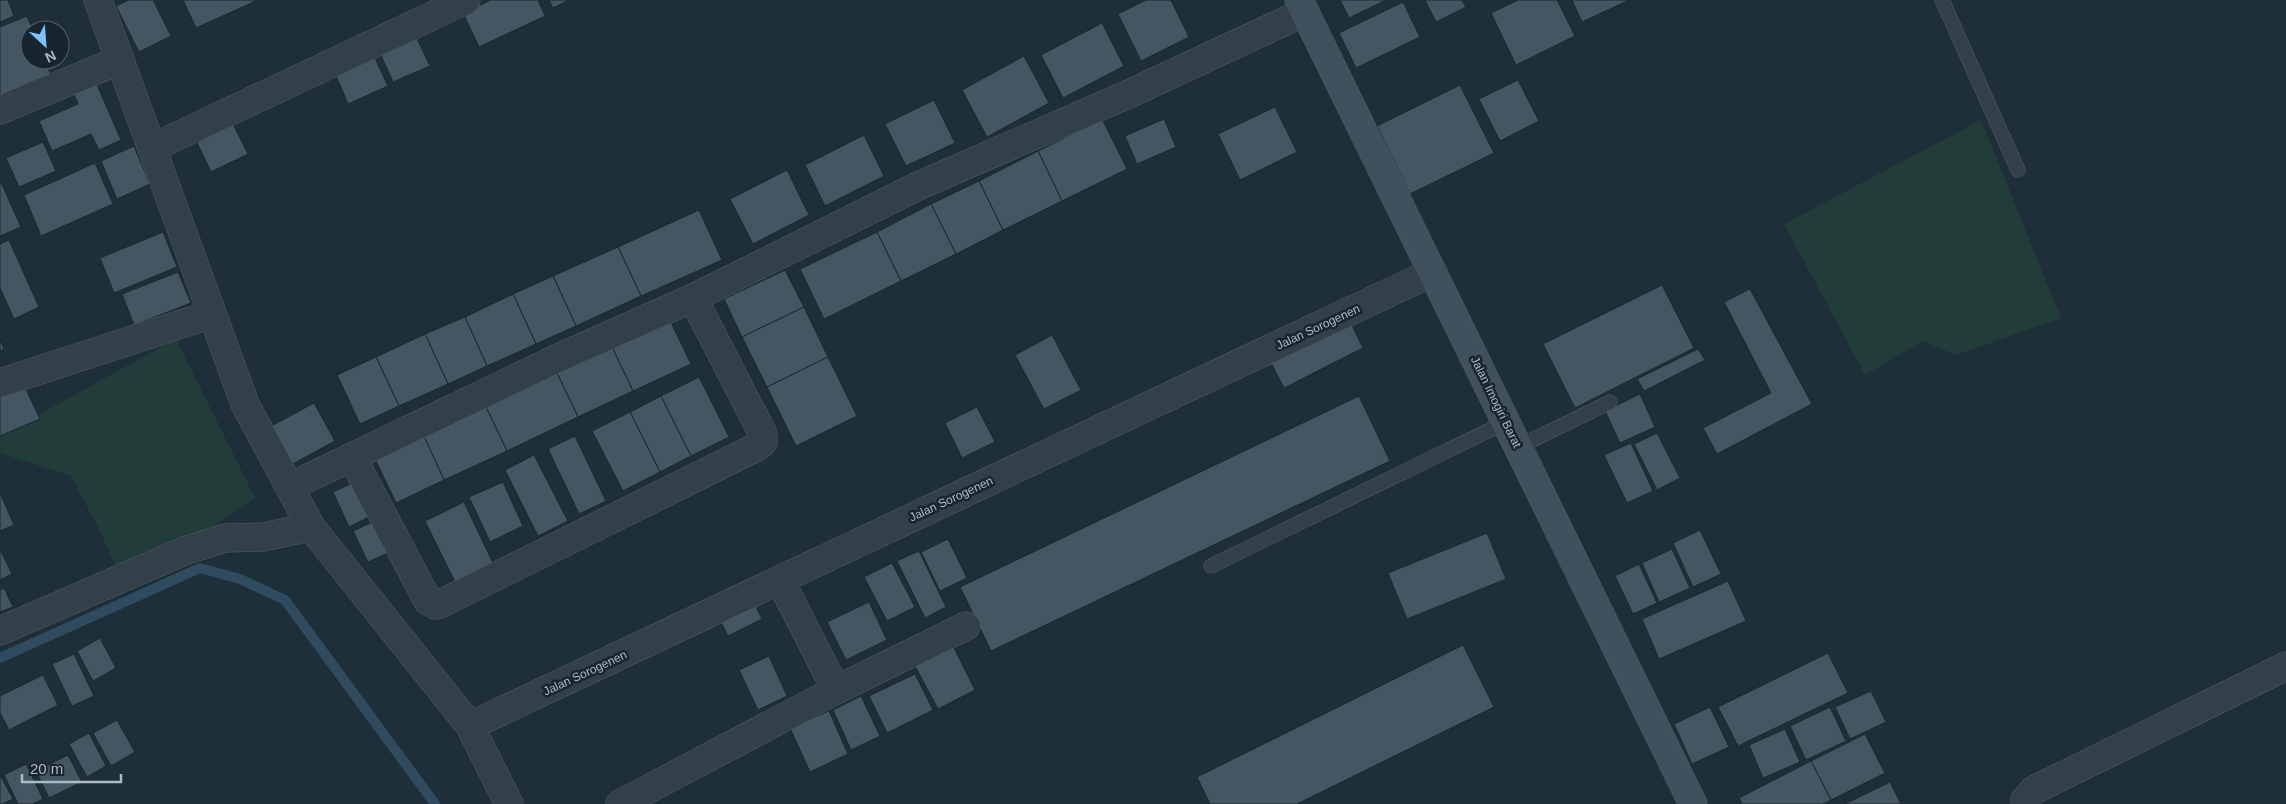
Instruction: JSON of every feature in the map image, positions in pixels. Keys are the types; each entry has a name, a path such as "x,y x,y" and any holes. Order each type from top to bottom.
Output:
{"main road":[{"name":"Jalan Imogiri Barat","path":"1302,6 1693,804"}],"street":[{"path":"98,0 245,404 311,527 470,726 509,804"},
{"path":"152,148 466,0"},
{"path":"306,479 558,358 694,298 918,186 1131,93 1302,6"},
{"path":"0,110 120,60"},
{"name":"Jalan Sorogenen","path":"470,726 1433,272"},
{"path":"352,457 428,601 435,605 440,604 740,455 762,442 763,434 694,298"},
{"path":"0,383 212,314"},
{"path":"0,631 187,550 225,538 263,537 311,527"},
{"path":"780,580 836,690"},
{"path":"620,804 836,690 966,626"},
{"path":"2025,804 2025,800 2034,790 2286,666"}],"lane":[{"path":"1942,0 2018,170"},
{"path":"1518,447 1610,402"},
{"path":"1211,566 1506,422"}],"green space":[{"path":"1981,120 2061,318 1956,355 1923,341 1865,375 1784,224"},
{"path":"176,339 255,498 191,541 118,571 99,529 71,476 0,453 0,436"}],"building":[{"path":"0,0 8,0 14,16 0,22"},
{"path":"129,0 153,0 171,36 139,52 116,6"},
{"path":"183,0 258,0 196,28"},
{"path":"491,0 538,0 545,16 479,47 463,13"},
{"path":"549,0 569,0 553,8"},
{"path":"1146,0 1171,0 1189,37 1141,61 1118,14"},
{"path":"1340,0 1386,0 1349,18"},
{"path":"1425,0 1462,0 1466,7 1436,22"},
{"path":"1518,0 1557,0 1575,36 1516,65 1491,13"},
{"path":"1572,0 1627,0 1627,1 1582,22"},
{"path":"1403,2 1420,37 1356,68 1339,33"},
{"path":"27,16 29,20 20,20 20,70 49,70 52,78 0,99 0,27"},
{"path":"1102,23 1124,66 1063,98 1041,55"},
{"path":"415,34 430,66 393,82 379,51"},
{"path":"373,54 388,86 348,104 334,71"},
{"path":"1024,56 1049,103 987,137 962,90"},
{"path":"94,78 121,140 99,150 91,134 52,151 39,121 78,104 72,89"},
{"path":"1518,80 1539,121 1500,141 1479,99"},
{"path":"1460,85 1494,153 1410,194 1377,126"},
{"path":"934,100 955,143 906,166 885,124"},
{"path":"1275,107 1297,152 1240,180 1218,134"},
{"path":"229,116 248,154 211,172 193,134"},
{"path":"1102,119 1127,169 1062,201 1038,151"},
{"path":"1164,119 1176,147 1137,164 1125,136"},
{"path":"864,135 884,176 825,206 805,165"},
{"path":"43,142 56,171 19,187 6,158"},
{"path":"134,146 150,184 117,199 101,161"},
{"path":"1038,151 1062,201 1003,230 979,181"},
{"path":"95,163 113,204 41,236 24,195"},
{"path":"787,170 809,215 753,244 730,199"},
{"path":"0,180 21,227 0,236"},
{"path":"979,181 1003,230 956,254 931,204"},
{"path":"931,204 956,254 901,281 877,232"},
{"path":"699,210 722,260 641,296 618,247"},
{"path":"163,232 177,267 114,293 100,258"},
{"path":"877,232 901,281 824,319 800,269"},
{"path":"9,240 39,307 14,319 0,288 0,244"},
{"path":"618,247 641,296 576,326 553,276"},
{"path":"785,270 804,307 742,337 724,299"},
{"path":"178,272 191,303 134,325 122,294"},
{"path":"553,276 576,326 536,344 513,294"},
{"path":"1662,285 1694,348 1575,408 1543,344"},
{"path":"1750,289 1812,404 1717,454 1703,428 1771,393 1724,302"},
{"path":"513,294 536,344 487,366 465,317"},
{"path":"804,307 828,357 767,387 742,337"},
{"path":"465,317 487,366 448,384 425,334"},
{"path":"670,320 691,364 633,391 612,347"},
{"path":"1350,321 1363,348 1284,388 1270,361"},
{"path":"425,334 448,384 399,406 376,357"},
{"path":"1052,335 1081,390 1044,409 1015,355"},
{"path":"0,339 4,349 0,351"},
{"path":"612,347 633,391 578,417 557,373"},
{"path":"1698,349 1705,360 1644,391 1637,379"},
{"path":"376,357 399,406 360,424 337,375"},
{"path":"828,357 857,416 796,446 767,387"},
{"path":"557,373 578,417 507,451 486,407"},
{"path":"699,377 729,437 691,456 661,396"},
{"path":"24,385 40,419 0,436 0,395"},
{"path":"1640,394 1655,427 1620,443 1605,411"},
{"path":"661,396 691,456 660,472 630,412"},
{"path":"1359,396 1390,461 991,651 960,587"},
{"path":"314,403 335,441 285,468 264,430"},
{"path":"486,407 507,451 444,480 424,436"},
{"path":"977,407 995,442 962,458 945,423"},
{"path":"630,412 660,472 623,491 592,431"},
{"path":"1657,433 1680,478 1657,490 1634,444"},
{"path":"424,436 444,480 396,503 375,459"},
{"path":"575,436 606,501 579,514 548,449"},
{"path":"1631,443 1653,491 1627,503 1604,455"},
{"path":"534,455 568,521 538,536 505,470"},
{"path":"359,480 375,514 349,527 333,492"},
{"path":"503,482 523,526 490,542 469,497"},
{"path":"0,493 14,525 0,531"},
{"path":"464,502 493,563 455,582 425,521"},
{"path":"379,519 394,550 368,562 353,531"},
{"path":"1700,530 1721,574 1693,587 1673,543"},
{"path":"1487,533 1506,579 1407,619 1388,573"},
{"path":"948,539 967,578 940,591 921,552"},
{"path":"0,549 12,574 0,580"},
{"path":"1672,549 1690,588 1659,602 1642,563"},
{"path":"919,551 946,607 925,618 897,561"},
{"path":"892,563 915,607 887,621 864,577"},
{"path":"1639,564 1657,603 1633,614 1615,576"},
{"path":"1728,581 1746,621 1659,659 1642,619"},
{"path":"4,588 13,607 0,612 0,590"},
{"path":"751,597 762,619 728,636 717,614"},
{"path":"869,602 887,640 846,660 827,622"},
{"path":"100,638 116,668 93,681 77,651"},
{"path":"1463,645 1494,707 1297,804 1210,804 1197,777"},
{"path":"953,646 975,690 938,709 915,666"},
{"path":"1828,653 1848,693 1738,746 1718,707"},
{"path":"74,654 94,696 72,706 52,664"},
{"path":"769,656 787,696 758,710 739,670"},
{"path":"915,674 933,710 887,733 869,696"},
{"path":"43,675 58,705 9,730 0,713 0,696"},
{"path":"1871,691 1886,722 1850,739 1835,707"},
{"path":"861,696 880,736 851,750 833,710"},
{"path":"1710,707 1729,747 1692,764 1674,724"},
{"path":"1830,707 1846,741 1806,760 1790,726"},
{"path":"829,711 848,754 810,772 790,728"},
{"path":"117,720 135,752 111,766 93,733"},
{"path":"1785,729 1800,762 1763,778 1749,745"},
{"path":"89,733 106,766 87,777 69,744"},
{"path":"1865,734 1885,773 1831,800 1811,761"},
{"path":"68,755 82,782 49,798 36,771"},
{"path":"1811,761 1831,800 1823,804 1742,804 1739,798"},
{"path":"26,764 43,799 33,804 18,804 4,775"},
{"path":"0,775 13,799 3,804 0,804"},
{"path":"1890,782 1901,804 1845,804"}],"waterway":[{"path":"0,658 200,568 240,579 285,600 435,804"}]}
